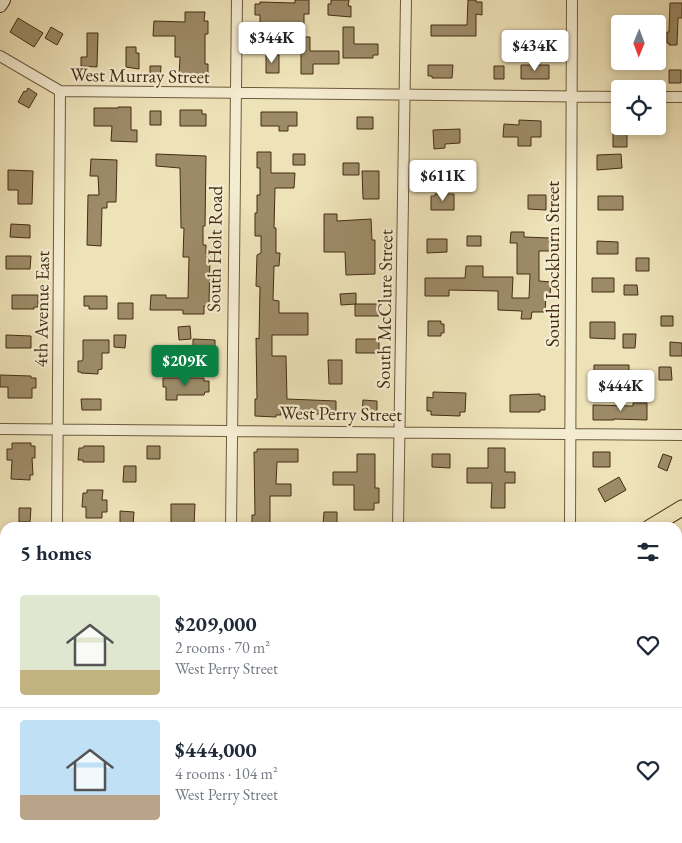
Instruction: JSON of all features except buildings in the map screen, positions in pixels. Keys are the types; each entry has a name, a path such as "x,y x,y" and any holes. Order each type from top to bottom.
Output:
{"main road":[{"path":"0,5 3,0"},
{"path":"659,522 682,508"}],"street":[{"name":"South Holt Road","path":"231,522 237,0"},
{"name":"South McClure Street","path":"398,522 406,0"},
{"name":"South Lockburn Street","path":"570,522 572,0"},
{"name":"West Murray Street","path":"0,56 60,91 611,97"},
{"name":"4th Avenue East","path":"57,522 60,91"},
{"path":"666,97 682,98"},
{"name":"West Perry Street","path":"0,429 682,435"}]}
